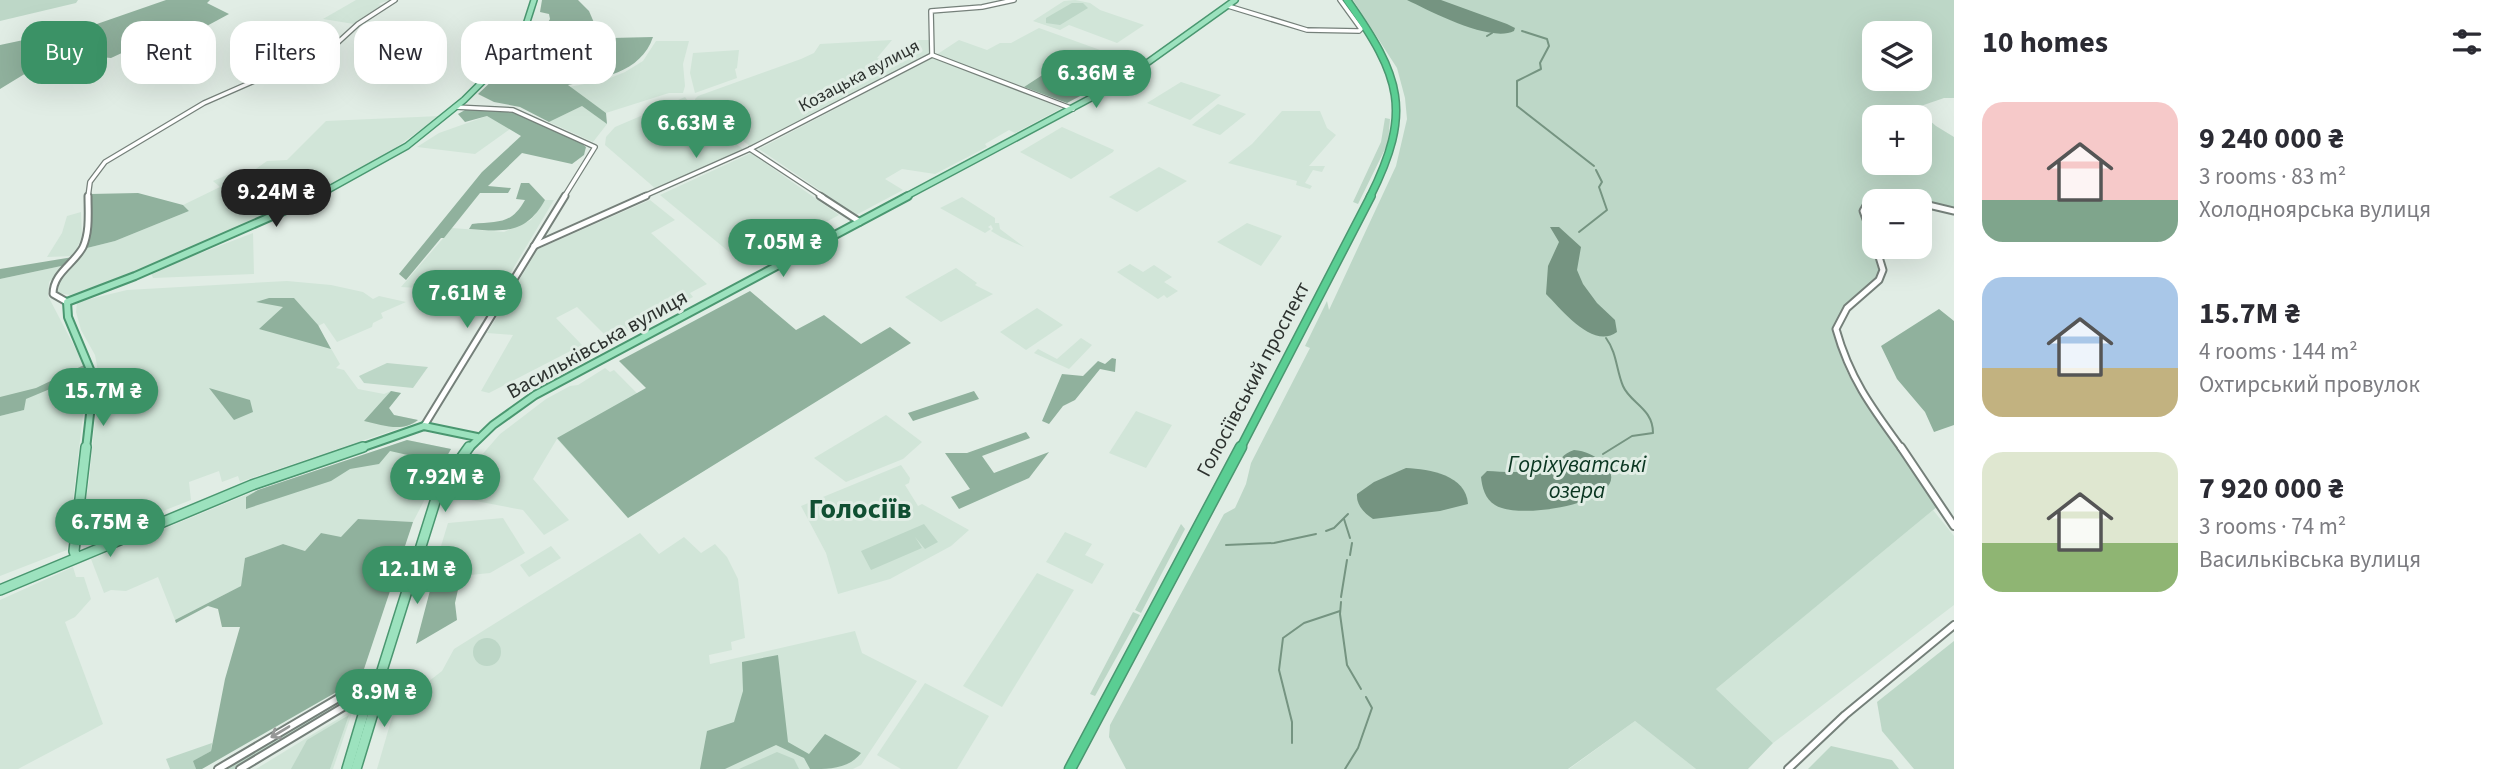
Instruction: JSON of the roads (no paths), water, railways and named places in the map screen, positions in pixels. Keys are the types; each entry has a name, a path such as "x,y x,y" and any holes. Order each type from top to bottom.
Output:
{"highway":[{"name":"Голосіївський проспект","path":"1070,769 1299,334 1387,160 1395,137 1397,109 1389,69 1376,43 1347,0"}],"main road":[{"path":"76,557 74,551 94,379 88,357 65,313 67,302 135,276 316,197 407,146 455,107 512,52 522,35 534,0"},
{"name":"Васильківська вулиця","path":"347,769 366,705 375,692 439,489 455,463 477,437 535,395 1073,109 1125,79 1235,0"},
{"path":"0,590 252,485 424,426 477,437"},
{"name":"Васильківська вулиця","path":"356,769 377,700 375,692"}],"street":[{"path":"67,302 53,294 53,284 83,244 87,190 106,160 204,103 334,46 358,24 395,0"},
{"name":"Козацька вулиця","path":"533,246 750,149 932,55 931,11 982,7 1014,0"},
{"path":"1228,6 1307,30 1356,32 1361,29 1340,0"},
{"path":"932,55 1073,109"},
{"path":"424,426 595,147 513,110 455,107"},
{"path":"750,149 860,222"},
{"path":"1932,206 1954,211"},
{"path":"545,227 551,233 564,233"},
{"path":"1879,259 1882,270 1879,280 1847,308 1836,329 1845,362 1870,405 1927,483 1954,526"},
{"path":"1788,769 1845,715 1954,625"},
{"path":"218,769 381,673"},
{"path":"240,769 375,692"}],"water":[{"path":"1407,0 1441,0 1515,28 1514,31 1503,34 1490,33 1445,18"},
{"path":"1550,227 1559,227 1581,247 1577,270 1583,284 1597,303 1615,320 1617,332 1598,336 1588,332 1569,318 1546,294 1548,266 1559,242"},
{"name":"Горіхуватські озера","path":"1574,450 1597,458 1611,476 1607,488 1593,497 1551,509 1528,511 1508,510 1495,505 1486,496 1481,477 1487,471 1519,472 1543,469"},
{"name":"Горіхуватські озера","path":"1406,468 1436,472 1454,480 1466,494 1468,504 1440,511 1373,519 1361,508 1357,494 1374,482"}],"waterway":[{"path":"1522,31 1547,39 1549,46 1540,63 1541,69 1517,81 1517,106 1594,166"},
{"path":"1487,36 1492,33"},
{"path":"1579,232 1607,210 1599,187 1602,182 1596,170"},
{"path":"1603,454 1632,436 1653,433 1649,418 1623,386 1606,338"},
{"path":"1326,531 1334,528 1348,514"},
{"path":"1344,519 1350,538"},
{"path":"1226,545 1274,543 1316,534"},
{"path":"1350,555 1352,543"},
{"path":"1341,597 1347,560"},
{"path":"1341,602 1340,614 1347,665 1361,689"},
{"path":"1292,743 1292,722 1279,670 1283,638 1304,623 1340,611"},
{"path":"1345,769 1358,748 1372,708 1366,697"}],"district":[{"name":"Голосіїв","path":"860,509"}]}
